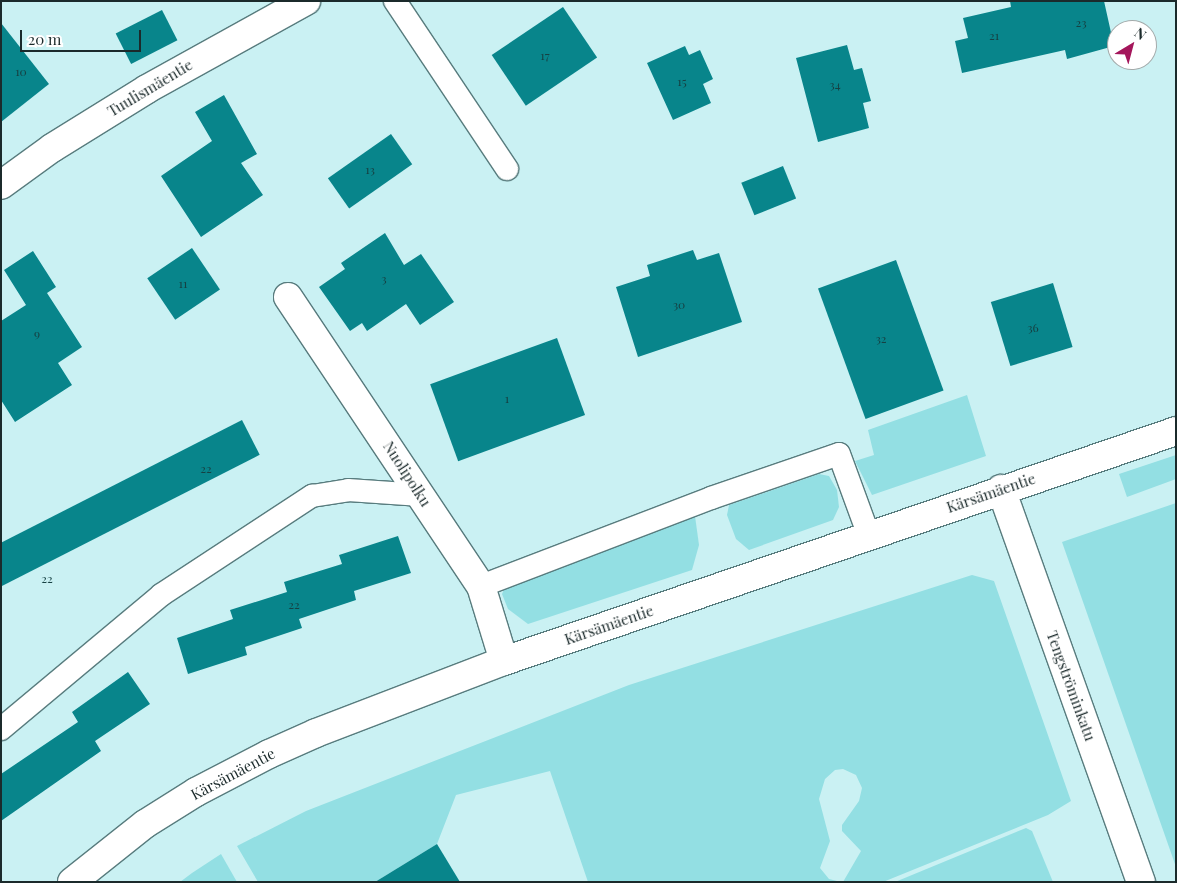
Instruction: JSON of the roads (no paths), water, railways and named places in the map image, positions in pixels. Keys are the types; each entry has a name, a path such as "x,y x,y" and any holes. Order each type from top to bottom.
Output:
{"street":[{"name":"Tuulismäentie","path":"1,185 52,148 146,89 306,1"},
{"name":"Nuolipolku","path":"288,297 481,586 504,661"},
{"name":"Kärsämäentie","path":"72,882 145,824 239,769 316,733 504,661 1176,431"},
{"name":"Tengströminkatu","path":"1001,490 1141,882"}],"lane":[{"path":"395,1 507,169"},
{"path":"481,586 839,454 869,536"},
{"path":"1,729 161,595 312,496 348,490 421,495"}]}
